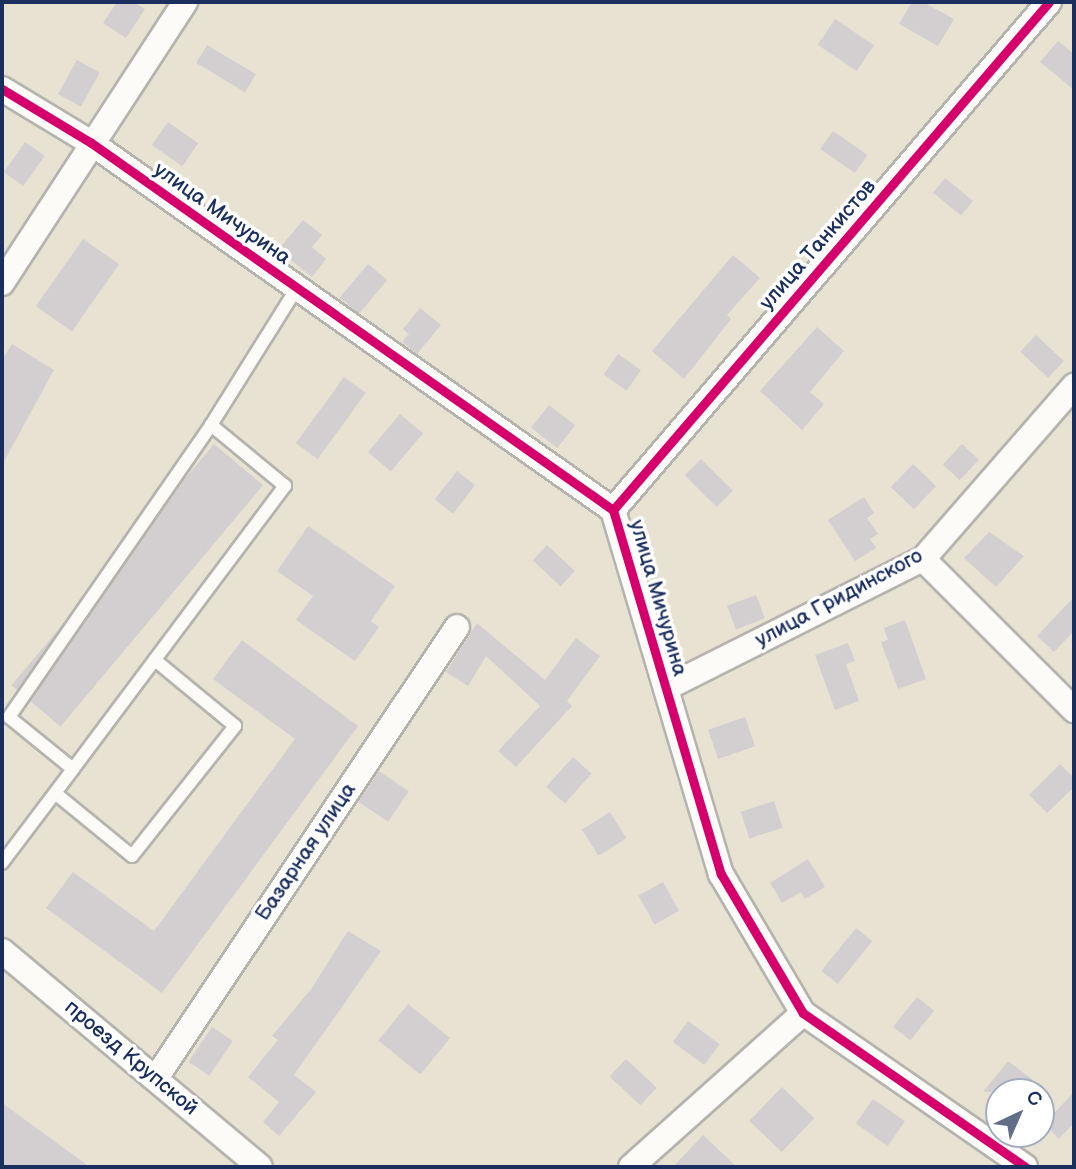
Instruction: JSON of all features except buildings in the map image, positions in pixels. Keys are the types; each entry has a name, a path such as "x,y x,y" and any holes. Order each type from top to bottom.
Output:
{"street":[{"path":"2,283 90,142 185,2"},
{"name":"улица Танкистов","path":"613,510 1049,2"},
{"name":"улица Мичурина","path":"2,89 90,142 613,510 721,874 803,1013 1025,1167"},
{"name":"улица Гридинского","path":"666,688 923,559 1074,386"},
{"path":"923,559 1074,710"},
{"name":"Базарная улица","path":"156,1077 457,627"},
{"name":"проезд Крупской","path":"2,950 260,1167"},
{"path":"631,1167 803,1013"}],"lane":[{"path":"73,769 9,717 211,425 297,288"},
{"path":"2,863 285,486 211,425"},
{"path":"55,793 132,856 235,726 155,660"}],"cycle path":[{"path":"613,510 1049,2"},
{"path":"2,89 90,142 613,510 721,874 803,1013 1025,1167"}]}
